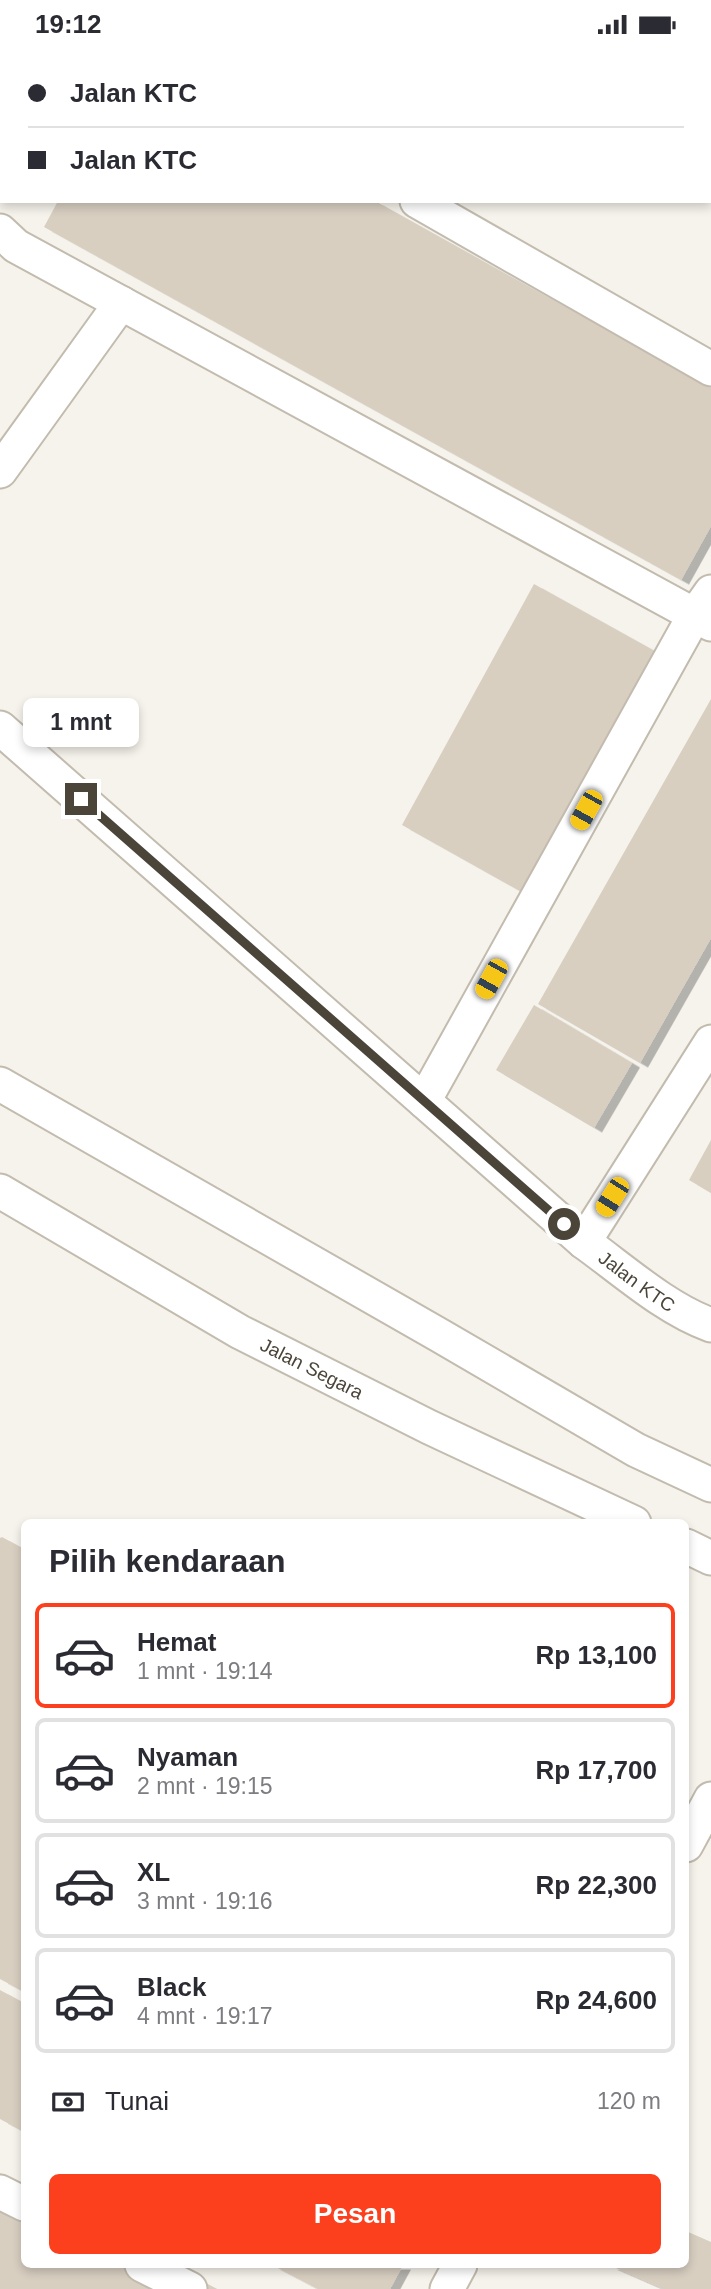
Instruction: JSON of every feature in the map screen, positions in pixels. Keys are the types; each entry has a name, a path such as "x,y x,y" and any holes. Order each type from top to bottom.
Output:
{"lane":[{"path":"420,203 711,369"},
{"path":"0,230 16,246 121,303 705,611 424,1101"},
{"path":"0,471 121,303"},
{"name":"Jalan KTC","path":"0,728 584,1242 667,1302 711,1325"},
{"path":"584,1242 711,1042"},
{"path":"0,1084 636,1450 711,1485"},
{"name":"Jalan Segara","path":"0,1191 240,1332 429,1427 625,1519"},
{"path":"689,1547 711,1558"},
{"path":"689,1839 711,1799"},
{"path":"0,2192 21,2202"},
{"path":"148,2268 190,2289"},
{"path":"447,2289 458,2268"}],"building":[{"path":"57,203 379,203 711,388 711,526 681,580 44,227"},
{"path":"534,584 660,654 527,895 402,825"},
{"path":"711,699 711,938 640,1063 538,1004"},
{"path":"534,1005 632,1063 594,1128 496,1070"},
{"path":"711,1140 711,1193 689,1180"},
{"path":"0,1538 21,1547 21,1990 0,1979"},
{"path":"0,1990 21,2001 21,2130 0,2119"},
{"path":"0,2173 21,2184 21,2268 177,2268 217,2289 0,2289"},
{"path":"689,2232 711,2242 711,2289 664,2289 616,2268 689,2268"},
{"path":"278,2268 401,2268 390,2289 318,2289"}],"route":[{"path":"81,799 564,1224"}]}
